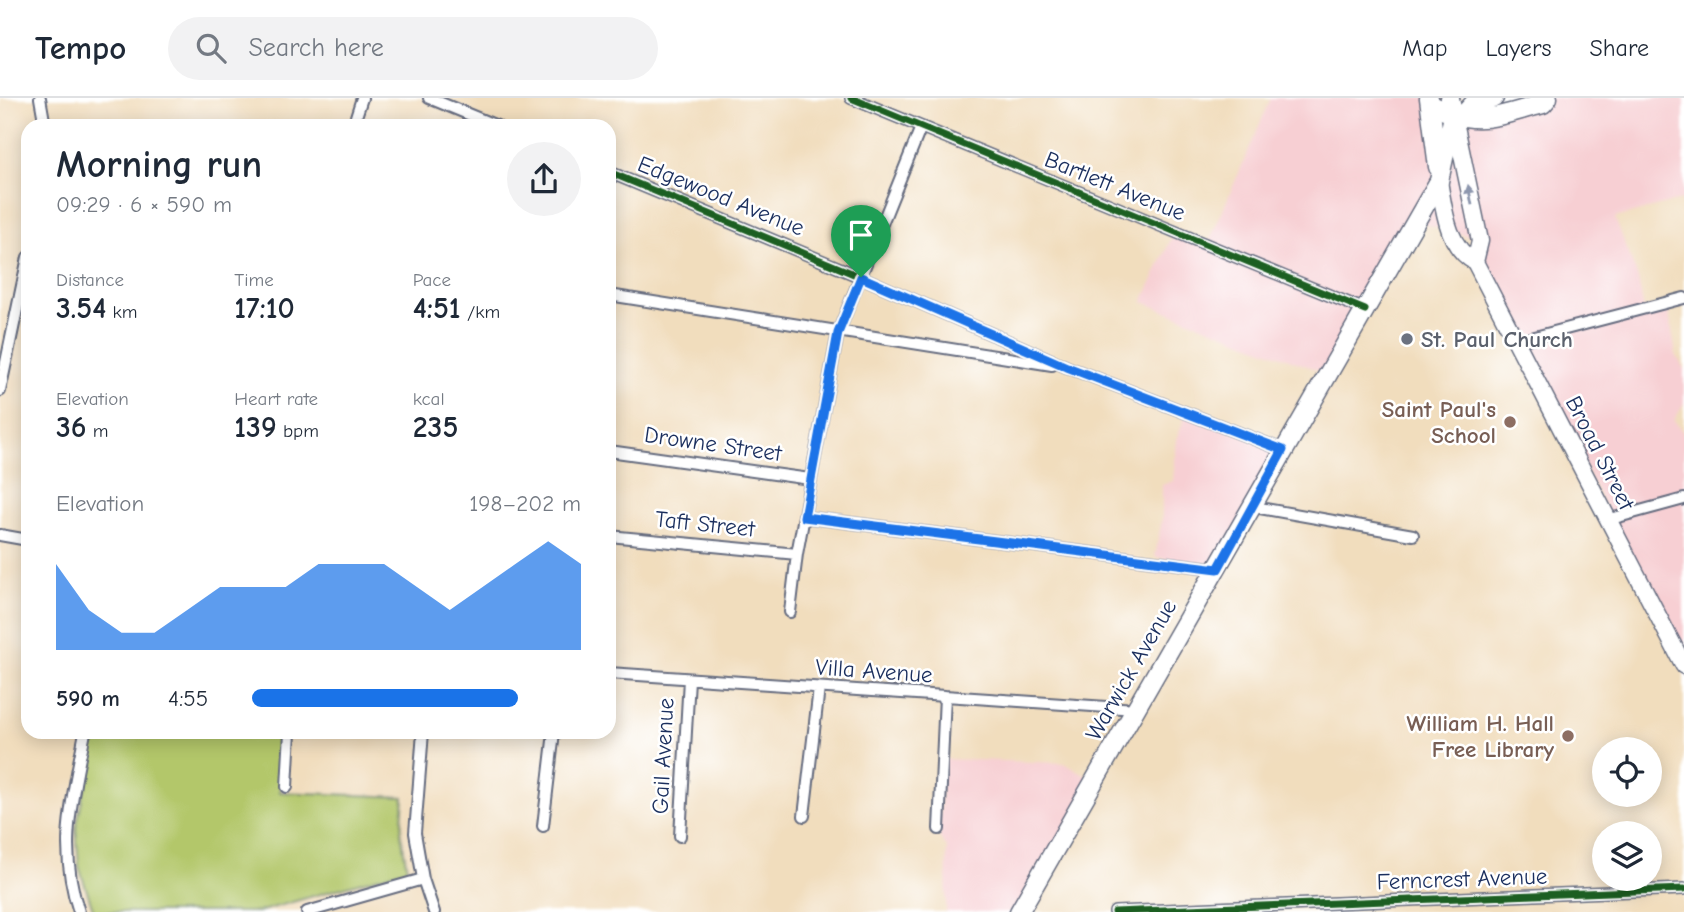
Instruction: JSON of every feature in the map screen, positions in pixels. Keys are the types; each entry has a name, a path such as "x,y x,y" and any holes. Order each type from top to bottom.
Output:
{"main road":[{"path":"1450,98 1458,116 1480,241 1475,262"},
{"path":"1458,116 1473,104 1494,98"},
{"path":"1425,100 1458,116 1479,121 1543,104 1548,98"},
{"name":"Broad Street","path":"1425,100 1439,181 1454,239 1462,253 1475,262 1684,666"},
{"name":"Warwick Avenue","path":"1018,912 1254,507 1283,450 1439,181 1458,116"}],"street":[{"path":"40,98 44,119"},
{"path":"355,119 362,98"},
{"path":"429,98 480,119"},
{"name":"Bartlett Avenue","path":"851,98 1364,310"},
{"path":"790,612 797,554 838,333 921,127"},
{"name":"Edgewood Avenue","path":"616,175 1067,367 1283,450"},
{"path":"0,391 21,290"},
{"path":"616,296 1067,367"},
{"path":"1516,342 1684,298"},
{"name":"Drowne Street","path":"616,452 810,479"},
{"path":"1607,520 1684,499"},
{"path":"1254,507 1413,535"},
{"path":"804,517 1218,569"},
{"path":"0,535 21,540"},
{"name":"Taft Street","path":"616,537 797,554"},
{"name":"Villa Avenue","path":"616,674 1136,709"},
{"name":"Gail Avenue","path":"680,836 689,679"},
{"path":"804,816 819,688"},
{"path":"939,829 945,696"},
{"path":"79,912 66,859 69,819 84,739"},
{"path":"287,788 290,739"},
{"path":"422,739 415,833 423,879 434,912"},
{"path":"543,826 553,739"},
{"path":"307,912 423,879"},
{"name":"Ferncrest Avenue","path":"1115,912 1684,889"}],"shaded area":[{"path":"1271,98 1438,98 1440,112 1517,98 1684,98 1684,199 1615,218 1638,278 1644,310 1668,308 1676,355 1684,369 1684,404 1674,420 1684,434 1684,663 1495,289 1476,238 1420,223 1330,375 1143,302 1175,230 1209,242"},
{"path":"1186,413 1281,451 1216,568 1155,557 1162,519 1162,485 1173,481 1177,439"},
{"path":"943,759 1064,763 1094,779 1019,912 946,912 947,847 939,837"}],"green space":[{"path":"95,739 284,739 280,792 404,797 401,833 407,869 258,912 94,912 79,867 76,828"}],"cycle path":[{"path":"851,98 1365,310"},
{"path":"616,175 1067,367 1283,450"},
{"path":"1115,912 1684,889"}],"place":[{"name":"St. Paul Church","path":"1407,339"},
{"name":"Saint Paul's School","path":"1510,422"},
{"name":"William H. Hall Free Library","path":"1568,736"}],"route":[{"path":"861,277 1067,367 1283,450 1218,569 804,517 838,333 861,277"}]}
